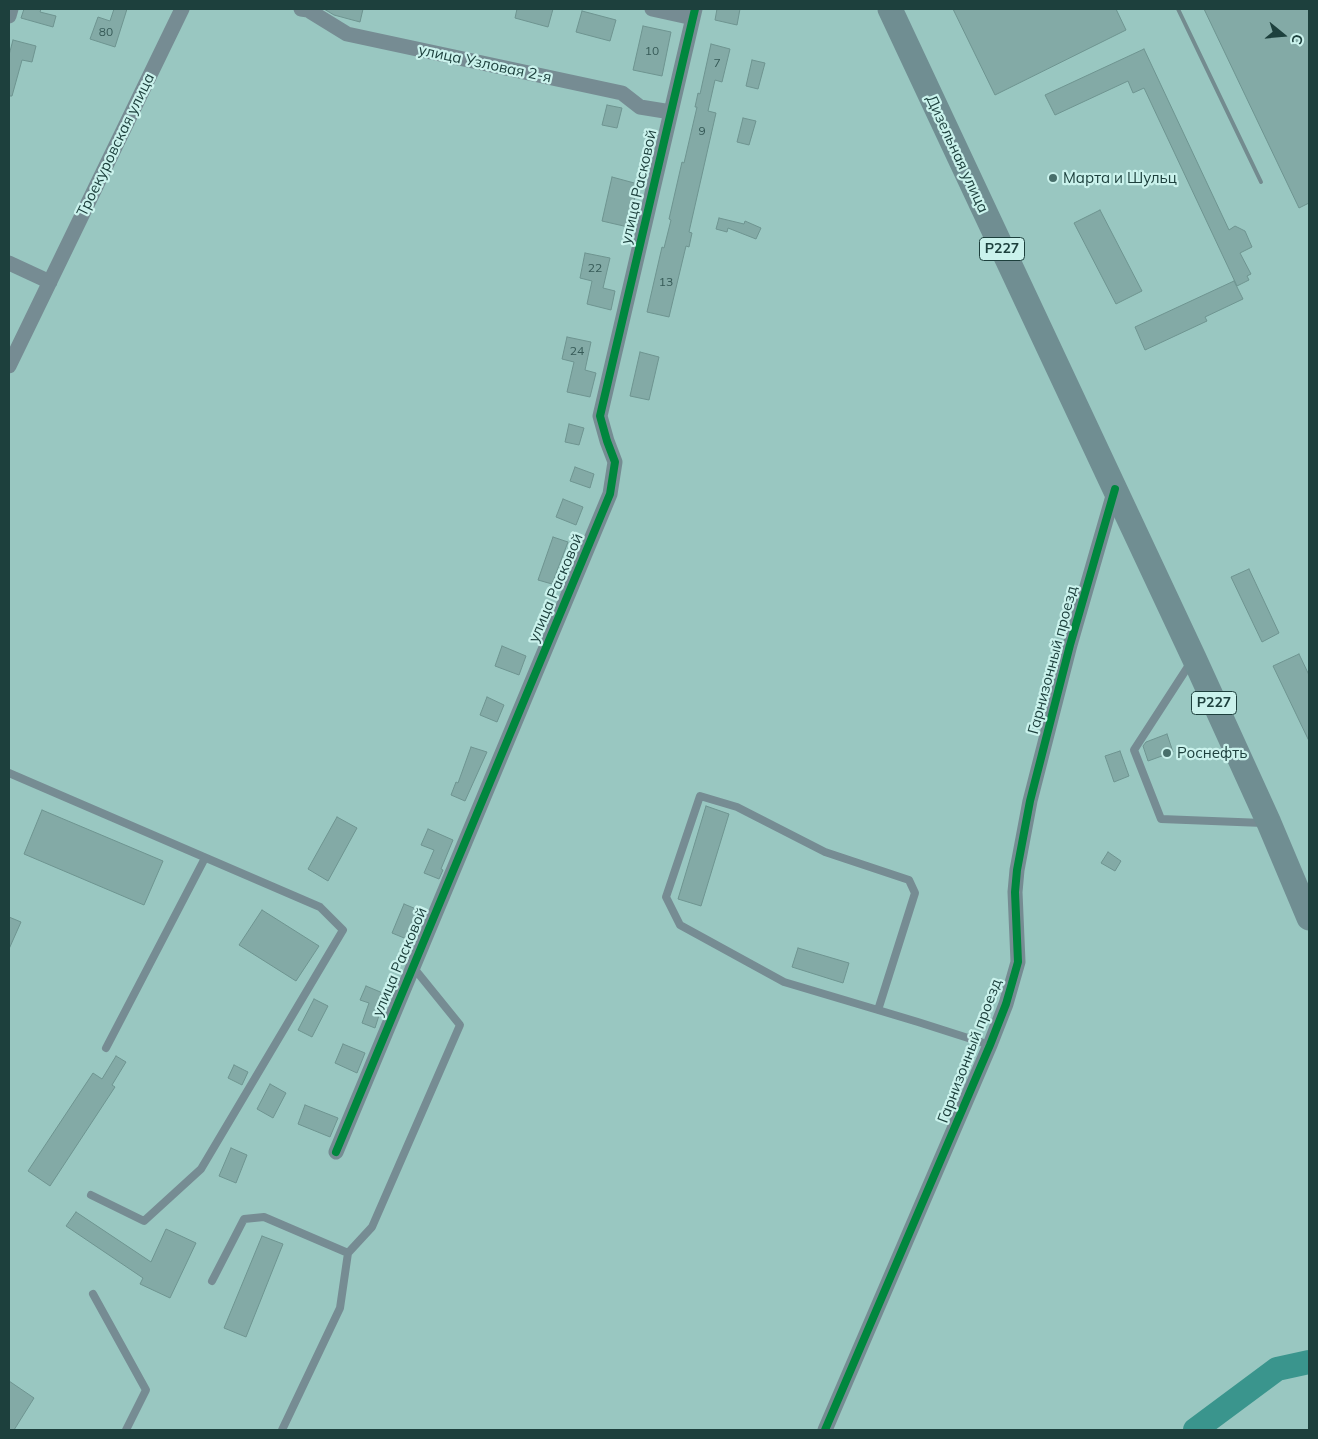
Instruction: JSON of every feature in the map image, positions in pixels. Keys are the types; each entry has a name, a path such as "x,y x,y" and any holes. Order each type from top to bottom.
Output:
{"main road":[{"name":"Дизельная улица","path":"890,9 1114,489"},
{"name":"Р227","path":"1114,489 1194,658 1269,823 1309,918"}],"street":[{"path":"9,16 11,9"},
{"name":"Троекуровская улица","path":"9,366 182,9"},
{"name":"улица Узловая 2-я","path":"301,9 308,10 347,34 622,93 640,108 671,112"},
{"path":"652,9 694,13"},
{"name":"улица Расковой","path":"336,1152 610,494 615,462 600,416 694,13"},
{"path":"9,263 50,282"},
{"name":"Гарнизонный проезд","path":"825,1430 1006,1004 1018,962 1015,892 1017,870 1030,801 1070,645 1114,489"}],"lane":[{"path":"1194,658 1134,750 1161,819 1269,823"},
{"path":"9,773 320,907 343,930 201,1169 144,1221 91,1195"},
{"path":"878,1010 915,893 908,880 825,852 736,807 700,796 666,897 680,925 784,982 990,1045"},
{"path":"106,1048 205,858"},
{"path":"282,1430 340,1308 348,1253 372,1227 460,1025 413,967"},
{"path":"212,1281 244,1220 264,1217 348,1253"},
{"path":"93,1294 146,1390 126,1430"}],"building":[{"path":"24,9 41,9 40,12 56,16 53,27 21,18"},
{"path":"114,9 127,9 115,47 90,39 98,17 110,21"},
{"path":"324,9 363,9 360,22 334,15"},
{"path":"517,9 553,9 548,27 515,18"},
{"path":"717,9 740,9 737,25 715,20"},
{"path":"953,9 1116,9 1126,30 995,95"},
{"path":"1204,9 1309,9 1309,203 1299,208"},
{"path":"582,11 616,20 610,41 576,32"},
{"path":"643,26 671,32 662,76 633,70"},
{"path":"13,40 36,46 32,62 22,60 12,96 9,96 9,55"},
{"path":"711,44 730,49 722,82 715,80 708,111 716,113 689,232 692,233 689,247 686,246 669,317 647,312 662,247 664,248 671,220 669,219 682,162 684,163 697,107 695,107 698,93 700,94"},
{"path":"1144,49 1229,230 1235,226 1245,231 1252,247 1240,253 1251,274 1247,276 1249,280 1237,286 1144,88 1133,93 1128,81 1055,115 1045,95"},
{"path":"752,60 765,63 758,89 746,86"},
{"path":"607,105 622,108 617,128 602,125"},
{"path":"743,118 756,121 749,145 737,142"},
{"path":"612,177 638,184 628,227 602,221"},
{"path":"1100,210 1142,291 1116,304 1074,223"},
{"path":"719,218 744,224 745,221 761,228 756,239 728,228 727,232 716,229"},
{"path":"585,253 610,258 603,288 615,291 611,310 587,304 592,281 580,278"},
{"path":"1234,281 1243,299 1205,317 1207,321 1145,350 1135,327"},
{"path":"567,337 591,342 585,370 596,373 590,397 567,392 574,362 562,359"},
{"path":"640,352 659,357 649,400 630,396"},
{"path":"569,424 584,428 579,445 565,442"},
{"path":"575,467 594,474 590,488 570,481"},
{"path":"563,499 583,507 576,525 556,517"},
{"path":"553,537 568,542 552,584 538,580"},
{"path":"1249,569 1279,633 1262,642 1231,577"},
{"path":"502,646 526,656 519,675 495,666"},
{"path":"1299,654 1309,675 1309,741 1273,666"},
{"path":"487,697 504,705 497,722 480,715"},
{"path":"1167,734 1173,752 1148,761 1143,746 1146,742"},
{"path":"471,747 487,752 465,801 451,795 456,782 458,783"},
{"path":"1120,751 1129,776 1114,782 1105,756"},
{"path":"706,806 729,814 701,906 678,899"},
{"path":"42,810 163,861 144,905 24,854"},
{"path":"337,817 357,828 328,881 308,869"},
{"path":"428,829 453,840 439,879 424,873 434,850 421,845"},
{"path":"1108,852 1121,861 1115,871 1101,863"},
{"path":"404,904 421,911 409,940 392,933"},
{"path":"262,910 319,946 296,981 239,945"},
{"path":"9,917 21,922 9,949"},
{"path":"798,948 849,963 843,983 792,967"},
{"path":"366,986 390,996 384,1010 381,1009 375,1028 362,1023 369,1003 360,1000"},
{"path":"314,999 328,1006 312,1037 298,1030"},
{"path":"343,1044 365,1053 357,1073 335,1063"},
{"path":"116,1056 126,1062 112,1085 115,1087 50,1186 28,1171 93,1073 102,1079"},
{"path":"234,1065 248,1072 242,1085 228,1078"},
{"path":"270,1084 286,1093 273,1118 257,1109"},
{"path":"305,1105 338,1118 330,1137 298,1124"},
{"path":"231,1148 247,1155 236,1183 219,1176"},
{"path":"76,1212 151,1262 166,1229 196,1243 170,1298 140,1284 143,1278 66,1226"},
{"path":"262,1236 283,1244 246,1337 224,1328"},
{"path":"9,1381 34,1398 14,1430 9,1430"}],"waterway":[{"path":"1195,1430 1277,1369 1309,1362"}],"railway":[{"path":"1178,9 1261,182"}],"cycle path":[{"path":"336,1152 610,494 615,462 600,416 695,9"},
{"path":"825,1430 1006,1004 1018,962 1015,892 1017,870 1030,801 1070,645 1115,489"}],"place":[{"name":"Марта и Шульц","path":"1053,178"},
{"name":"Роснефть","path":"1167,753"}]}
